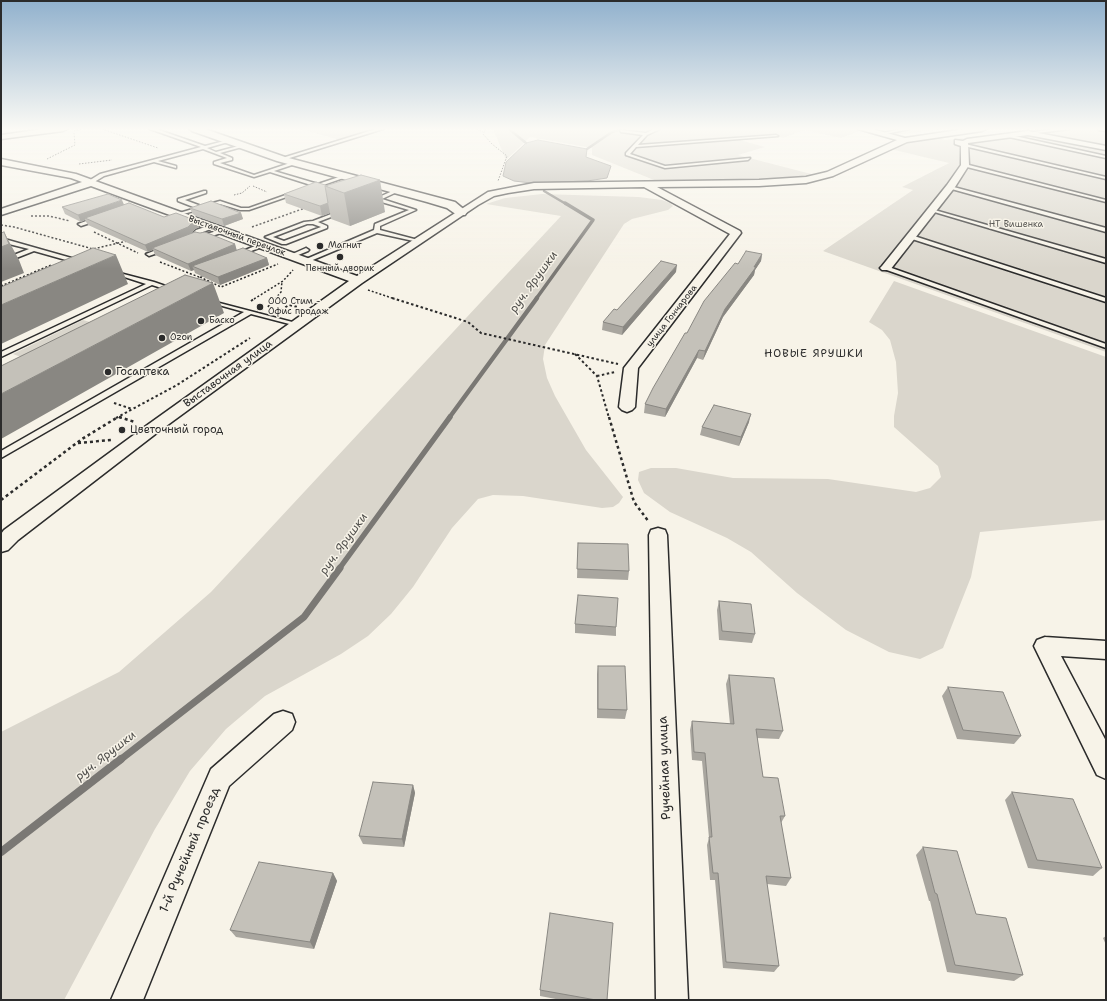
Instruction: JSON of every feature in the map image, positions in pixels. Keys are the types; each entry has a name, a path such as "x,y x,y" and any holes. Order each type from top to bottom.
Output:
{"street":[{"name":"Выставочный переулок","path":"71,176 143,204 211,226 294,256 362,284"},
{"path":"347,176 451,205 461,212"},
{"name":"Выставочная улица","path":"1,545 11,535 152,429 290,322 362,284 416,241 491,194 534,186 760,183 806,180 823,176"},
{"path":"886,268 958,176"},
{"path":"1,212 89,183"},
{"name":"улица Гончарова","path":"631,368 736,233 645,185"},
{"path":"626,407 631,368"},
{"name":"Ручейная улица","path":"658,535 672,1000"},
{"path":"1106,650 1045,646 1106,767"},
{"name":"1-й Ручейный проезд","path":"127,1000 220,778 283,722"}],"lane":[{"path":"89,183 103,176"},
{"path":"285,176 319,186"},
{"path":"308,189 347,176"},
{"path":"1006,176 1106,202"},
{"path":"1096,176 1106,178"},
{"path":"950,187 1106,230"},
{"path":"364,204 397,190"},
{"path":"201,208 180,200 204,192"},
{"path":"178,215 220,202 240,209 249,209 302,192"},
{"path":"377,231 377,225 414,210 378,199"},
{"path":"284,243 268,237 350,209"},
{"path":"932,210 1106,262"},
{"path":"81,224 103,217"},
{"path":"235,255 284,243 325,227 314,222"},
{"path":"197,236 196,234 198,231 211,226"},
{"path":"306,261 377,231 416,241"},
{"path":"191,239 197,236 211,236 226,232"},
{"path":"911,237 1106,300"},
{"path":"1,240 87,264"},
{"path":"149,254 170,246"},
{"path":"1,262 34,249"},
{"path":"294,256 306,250"},
{"path":"8,251 20,255"},
{"path":"65,264 74,260"},
{"path":"886,268 1106,346"},
{"path":"108,270 180,292"},
{"path":"1,355 152,283"},
{"path":"200,298 290,322"},
{"path":"1,455 249,312"}],"path":[{"path":"220,202 221,199 242,193 255,181 254,176"},
{"path":"491,194 498,187 499,176"},
{"path":"226,232 266,224 308,207"},
{"path":"26,216 49,216 62,218 72,222"},
{"path":"1,225 14,227 93,250 127,241"},
{"path":"93,232 142,254"},
{"path":"160,262 221,287 294,256"},
{"path":"241,310 258,295 282,280 306,261"},
{"path":"1,286 52,265"},
{"path":"199,277 206,274"},
{"path":"269,306 280,292 282,280"},
{"path":"362,284 468,322 481,333 631,368"},
{"path":"1,500 77,443 119,416 177,385 235,347 290,322 302,308 289,305 277,312"},
{"path":"575,354 597,376 634,502 658,535"},
{"path":"100,398 132,409"},
{"path":"119,416 137,422"},
{"path":"77,443 114,440"}],"green space":[{"path":"643,176 812,176 798,179 659,182"},
{"name":"НТ Вишенка","path":"924,176 1106,176 1106,352 823,251 913,190 902,187"},
{"path":"542,194 639,197 662,200 673,206 668,210 632,219 624,224 545,345 543,359 547,378 555,396 586,450 623,497 619,503 613,507 602,508 523,496 493,495 478,499 452,528 413,587 391,614 368,636 341,654 265,696 226,729 190,771 155,829 64,1000 1,1000 1,732 119,672 211,592 561,216 486,204 505,198"},
{"path":"894,281 1106,357 1106,520 980,532 971,577 943,648 920,659 889,652 846,630 797,593 751,552 727,538 670,512 644,493 638,480 639,472 651,468 676,468 733,478 828,479 916,492 930,488 941,477 938,466 894,427 894,416 898,393 896,362 890,340 882,330 869,322"},
{"path":"83,320 117,330 48,367 13,354"}],"shaded area":[{"path":"503,176 608,176 607,178 587,181 531,183 514,181"}],"building":[{"path":"359,176 380,180 344,193 325,186"},
{"path":"316,182 328,186 325,186 328,203 320,206 284,194"},
{"path":"108,194 122,200 78,215 62,207"},
{"path":"211,201 241,213 222,219 190,208"},
{"path":"129,203 164,217 176,213 197,221 193,222 188,227 145,245 85,218"},
{"path":"4,232 9,244 1,247 1,233"},
{"path":"195,232 205,232 235,244 188,264 152,248"},
{"path":"93,248 116,255 1,305 1,287"},
{"path":"243,248 267,258 218,277 192,266"},
{"path":"746,251 762,254 754,267 756,267 725,309 705,351 699,350 666,409 645,404 704,301 735,263 738,264"},
{"path":"661,261 677,265 623,327 603,322 614,309 617,310"},
{"path":"185,275 213,283 1,394 1,366"},
{"path":"714,405 751,414 741,437 702,427"},
{"path":"578,543 628,544 629,571 577,569"},
{"path":"578,595 618,598 616,627 575,624"},
{"path":"719,601 751,604 755,634 722,631"},
{"path":"598,666 625,666 627,710 598,709"},
{"path":"729,675 774,678 783,731 756,729 763,777 778,778 785,816 780,816 791,878 766,876 779,966 726,962 718,873 713,873 709,837 712,837 705,753 694,752 692,721 734,724"},
{"path":"948,687 1003,692 1021,736 963,730"},
{"path":"373,782 413,785 402,839 359,836"},
{"path":"1012,792 1073,799 1102,868 1037,860"},
{"path":"923,847 957,851 976,914 1006,918 1023,975 955,965 937,894 935,893"},
{"path":"259,862 333,873 310,942 230,930"},
{"path":"550,913 613,923 607,1000 596,1000 540,990"}],"waterway":[{"name":"руч. Ярушки","path":"544,191 566,204"},
{"name":"руч. Ярушки","path":"536,299 593,220 565,203"},
{"name":"руч. Ярушки","path":"449,418 537,298"},
{"name":"руч. Ярушки","path":"339,569 450,417"},
{"name":"руч. Ярушки","path":"120,760 304,617 340,568"},
{"name":"руч. Ярушки","path":"1,852 121,759"}],"place":[{"name":"Магнит","path":"320,246"},
{"name":"Пенный дворик","path":"340,257"},
{"name":"ООО Стим - Офис продаж","path":"260,307"},
{"name":"Баско","path":"201,321"},
{"name":"Ozon","path":"162,338"},
{"name":"Госаптека","path":"108,372"},
{"name":"Цветочный город","path":"122,430"}],"district":[{"name":"НОВЫЕ ЯРУШКИ","path":"814,354"}]}
